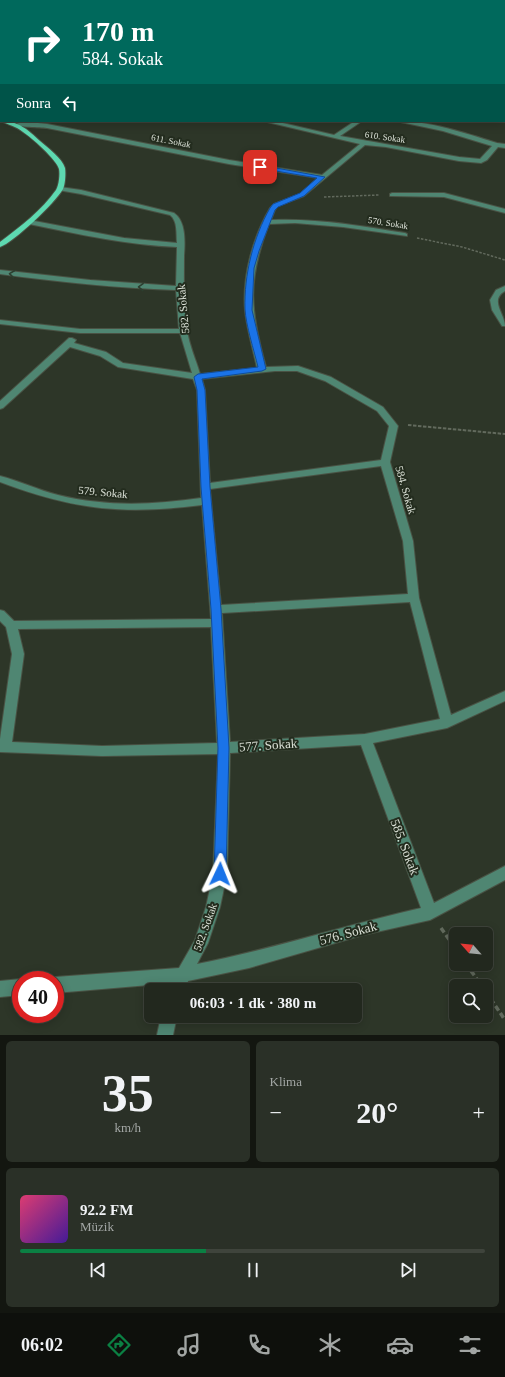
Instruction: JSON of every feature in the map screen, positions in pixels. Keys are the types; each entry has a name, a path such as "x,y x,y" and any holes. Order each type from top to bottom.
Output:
{"main road":[{"path":"0,245 29,222 60,189 62,180 62,168 57,160 26,131 17,125 7,122"}],"street":[{"name":"610. Sokak","path":"273,122 364,143 386,145 459,160 481,161 485,159 496,145"},
{"path":"336,136 357,122"},
{"path":"405,122 444,129 496,145 505,146"},
{"name":"611. Sokak","path":"17,125 33,124 47,126 229,162 322,177"},
{"path":"262,369 249,310 249,289 251,268 266,222 272,209 276,205 302,195 364,143"},
{"name":"582. Sokak","path":"60,189 81,192 172,214 176,217 179,225 181,245 180,288 183,331 201,390 205,487 216,609 224,748 220,874 214,907 201,943 183,975 180,983"},
{"path":"392,195 444,194 505,211"},
{"name":"570. Sokak","path":"266,222 295,221 343,225 405,235"},
{"path":"29,222 126,241 158,245 181,245"},
{"path":"0,272 64,281 124,286 180,288"},
{"path":"505,288 500,291 494,300 495,311 505,324"},
{"path":"0,322 80,331 183,331"},
{"path":"0,406 68,344 80,331"},
{"path":"68,344 112,357 121,365 198,377 262,369 298,369 328,379 358,395 380,409 394,426"},
{"name":"584. Sokak","path":"394,426 385,462 408,541 414,598 447,723"},
{"path":"205,487 385,462"},
{"name":"579. Sokak","path":"0,479 36,493 73,502 115,507 164,506 206,501"},
{"path":"216,609 414,598"},
{"path":"0,614 11,625 18,654 3,747"},
{"path":"11,625 217,623"},
{"name":"577. Sokak","path":"3,747 102,750 224,748 364,739 447,723 505,696"},
{"name":"585. Sokak","path":"364,739 430,913"},
{"name":"576. Sokak","path":"64,984 183,975 249,961 363,928 430,913 505,872"},
{"path":"0,989 12,988"},
{"path":"166,1035 168,1023"}],"path":[{"path":"302,195 316,197 392,195"},
{"name":"570. Sokak","path":"405,235 462,247 505,260"},
{"path":"394,426 411,424 505,434"},
{"path":"430,913 449,939"},
{"path":"493,1002 505,1020"}],"route":[{"path":"220,874 224,748 216,609 205,487 201,390 198,377 262,369 249,310 251,268 256,251 272,209 276,205 302,195 322,177 260,167"}]}
